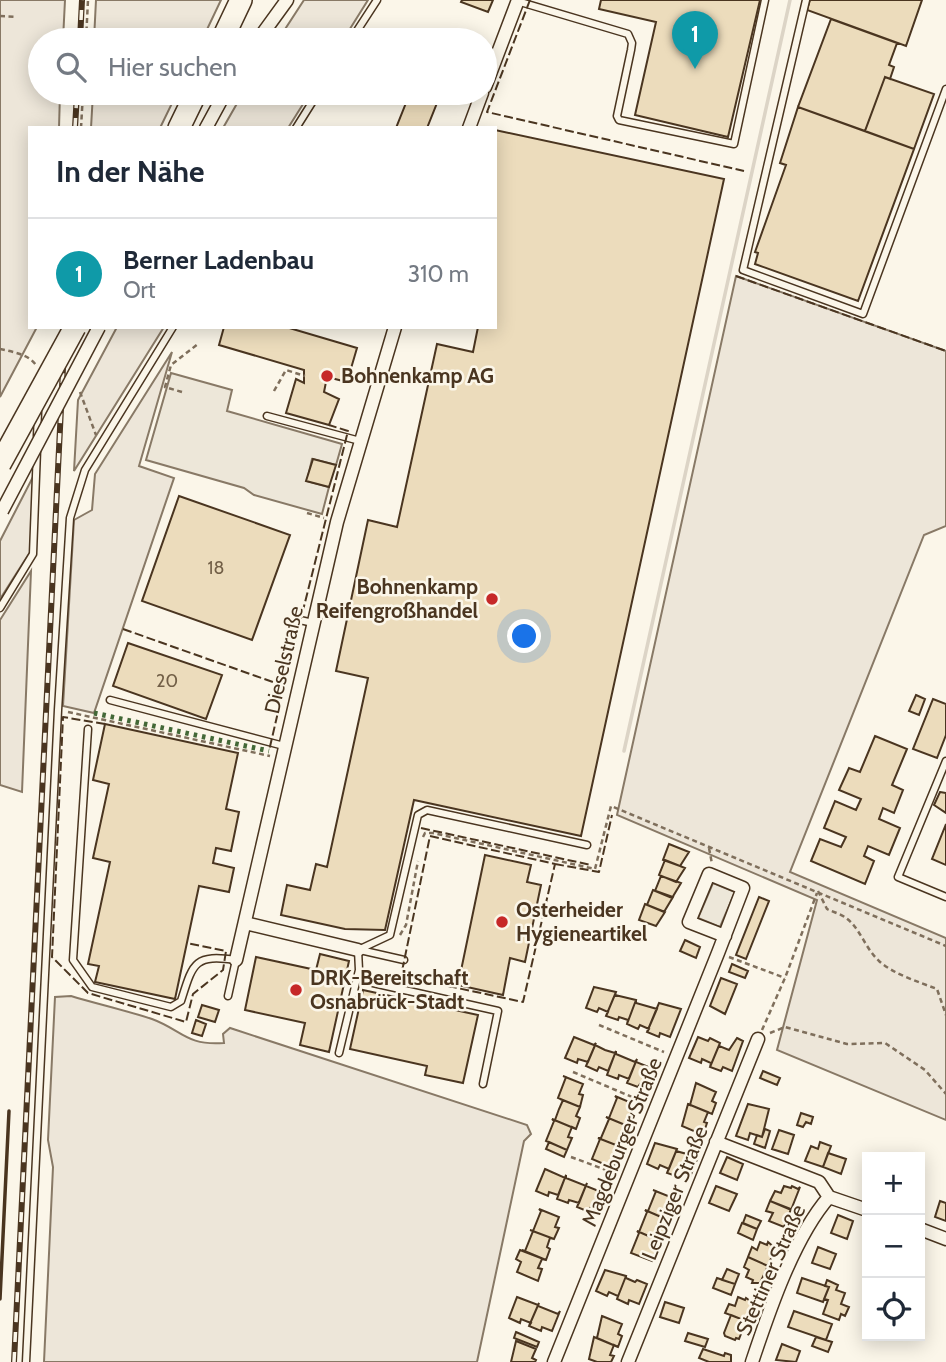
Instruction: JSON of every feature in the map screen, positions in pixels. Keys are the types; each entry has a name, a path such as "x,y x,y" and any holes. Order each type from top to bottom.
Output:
{"highway":[{"path":"228,28 241,0"},
{"path":"180,126 190,105"},
{"path":"0,464 74,329"}],"street":[{"path":"267,28 287,0"},
{"path":"497,54 517,0"},
{"path":"207,126 218,105"},
{"path":"470,126 478,105"},
{"path":"1,512 98,329"},
{"name":"Dieselstraße","path":"236,960 283,752 306,621 394,329"},
{"name":"Magdeburger Straße","path":"554,1362 677,1057 743,888 709,874 690,922 724,936"},
{"path":"245,923 358,950"},
{"name":"Leipziger Straße","path":"628,1362 758,1039"},
{"path":"716,1142 819,1182 829,1197 862,1208"},
{"name":"Stettiner Straße","path":"752,1362 770,1311 793,1260 817,1212 829,1197"},
{"path":"925,1231 946,1239"}],"lane":[{"path":"359,28 377,0"},
{"path":"517,0 628,34 632,43 617,116 620,120 734,144 765,0"},
{"path":"806,0 743,270 863,314 946,89"},
{"path":"297,126 310,105"},
{"path":"26,1362 70,518 85,470 172,329"},
{"path":"0,608 33,554 38,368"},
{"path":"267,415 360,441"},
{"path":"110,700 283,752"},
{"path":"88,729 73,960 92,987 171,1007 181,1001 188,979 198,962 213,957 236,960 228,996"},
{"path":"946,761 898,877 946,897"},
{"path":"358,950 390,936 418,815 427,810 587,845"},
{"path":"358,950 404,960"},
{"path":"338,1054 359,970 358,950"},
{"path":"359,970 373,983 498,1011 483,1084"}],"path":[{"path":"87,28 88,0"},
{"path":"0,16 16,17"},
{"path":"82,126 83,105"},
{"path":"182,392 165,387 171,365 198,344"},
{"path":"0,349 19,353 33,360 38,368"},
{"path":"274,391 286,370 304,376"},
{"path":"307,513 324,518"},
{"path":"58,710 283,752"},
{"path":"422,839 425,833 433,833 595,869 611,806 946,946"},
{"path":"397,940 407,925 420,851"},
{"path":"758,1039 785,978 818,891"},
{"path":"818,891 827,909 845,916 855,926 870,953 882,964 911,980 937,989 946,1015"},
{"path":"718,953 785,978"},
{"path":"599,1025 677,1057"},
{"path":"758,1039 785,1027 847,1044 885,1044 925,1070 946,1094"},
{"path":"573,1072 656,1108"},
{"path":"571,1157 628,1178"}],"shaded area":[{"path":"0,0 65,0 64,28 28,28 28,105 60,105 59,126 28,126 28,329 36,329 0,397"},
{"path":"96,0 221,0 208,28 95,28"},
{"path":"304,0 368,0 350,28 286,28"},
{"path":"92,105 171,105 161,126 91,126"},
{"path":"236,105 302,105 289,126 224,126"},
{"path":"736,276 946,351 946,526 924,535 790,872 946,938 946,1120 777,1050 817,900 617,815"},
{"path":"116,329 163,329 74,471 78,400"},
{"path":"172,352 139,466 174,478 94,713 63,706 74,520 92,510 95,474"},
{"path":"171,373 232,390 227,411 342,444 336,465 312,459 307,481 329,487 322,514 146,460"},
{"path":"35,473 32,549 0,599 0,541"},
{"path":"31,571 22,792 0,785 0,620"},
{"path":"713,883 735,892 720,927 698,918"},
{"path":"71,996 152,1019 201,1042 224,1043 223,1034 230,1028 527,1125 531,1134 524,1141 477,1362 44,1362 53,1167 48,1140 55,997"}],"building":[{"path":"493,0 488,12 461,2"},
{"path":"601,0 760,0 728,137 635,115 656,22 599,9"},
{"path":"810,0 922,0 906,46 807,10"},
{"path":"831,19 897,43 889,65 894,67 890,79 885,77 865,131 798,107"},
{"path":"885,77 934,94 914,149 865,131"},
{"path":"405,105 436,105 428,126 397,126"},
{"path":"798,107 914,149 858,301 755,264 758,253 755,252 786,165 780,163"},
{"name":"Bohnenkamp Reifengroßhandel","path":"497,130 724,179 581,836 414,800 385,930 345,929 281,915 287,885 310,890 316,864 327,867 368,678 336,671 368,520 397,527 437,344 473,352 478,329 497,329"},
{"name":"Bohnenkamp AG","path":"223,329 293,329 357,348 347,382 327,377 324,392 339,399 329,425 286,413 296,379 304,383 304,370 219,345"},
{"path":"313,459 336,465 329,487 306,481"},
{"path":"179,496 290,535 252,640 142,601"},
{"path":"128,643 222,675 206,719 113,686"},
{"path":"916,695 925,699 919,715 909,711"},
{"path":"933,699 946,704 946,735 937,758 913,749"},
{"path":"105,724 238,753 226,809 239,812 231,851 216,848 213,863 234,868 229,892 199,886 175,999 95,982 99,966 88,964 110,862 93,858 109,784 93,780"},
{"path":"875,736 907,749 892,785 903,790 894,813 883,808 879,819 900,828 889,855 868,846 864,856 874,861 865,884 811,861 820,839 841,847 846,837 824,828 835,801 856,810 861,799 839,790 849,768 860,772"},
{"path":"940,792 946,793 946,813 934,805"},
{"path":"946,824 946,865 932,859"},
{"path":"669,844 689,852 680,866 663,860"},
{"name":"Osterheider Hygieneartikel","path":"485,855 531,865 527,882 541,885 525,962 510,958 503,995 458,985"},
{"path":"665,860 685,868 676,882 659,875"},
{"path":"661,876 681,883 672,898 655,891"},
{"path":"653,890 673,897 664,912 647,905"},
{"path":"759,897 769,901 746,959 736,955"},
{"path":"645,904 665,912 656,926 639,920"},
{"path":"685,940 700,947 696,958 680,951"},
{"name":"DRK-Bereitschaft Osnabrück-Stadt","path":"320,954 349,961 329,1052 300,1045 305,1023 245,1010 256,957 316,970"},
{"path":"732,964 748,971 745,978 729,972"},
{"path":"721,978 737,984 725,1014 710,1006"},
{"path":"594,987 616,992 608,1012 599,1008 597,1012 586,1008"},
{"path":"363,990 478,1015 463,1083 425,1075 427,1066 350,1049"},
{"path":"616,992 615,995 636,1000 627,1024 628,1020 606,1016"},
{"path":"636,1000 636,1003 657,1009 648,1029 640,1025 638,1029 627,1024"},
{"path":"659,1003 681,1009 670,1037 660,1033 659,1037 647,1032"},
{"path":"202,1005 219,1010 215,1022 198,1017"},
{"path":"196,1020 206,1024 202,1036 192,1033"},
{"path":"574,1037 594,1045 596,1043 588,1062 578,1059 577,1063 565,1058"},
{"path":"698,1037 708,1041 710,1038 720,1043 710,1067 711,1063 702,1059 701,1063 689,1058"},
{"path":"737,1038 743,1041 732,1071 723,1067 721,1071 710,1067 720,1043 719,1046 729,1050"},
{"path":"595,1045 615,1053 616,1051 608,1071 599,1067 597,1071 586,1066"},
{"path":"616,1051 616,1054 635,1062 637,1059 629,1079 619,1075 618,1079 607,1075"},
{"path":"637,1059 636,1062 656,1070 658,1067 650,1087 627,1083"},
{"path":"763,1071 780,1078 777,1085 760,1078"},
{"path":"566,1077 583,1084 579,1094 583,1095 580,1107 558,1098"},
{"path":"696,1083 716,1092 712,1101 716,1103 712,1114 690,1105"},
{"path":"615,1096 634,1104 630,1127 606,1117 609,1118 617,1098"},
{"path":"563,1100 580,1107 576,1116 580,1118 576,1129 552,1119 555,1120"},
{"path":"688,1104 708,1112 703,1135 682,1126"},
{"path":"748,1104 769,1109 762,1137 750,1133 748,1140 736,1136"},
{"path":"801,1113 813,1117 811,1124 806,1122 803,1127 797,1125"},
{"path":"606,1117 626,1125 622,1134 626,1136 621,1147 598,1138 601,1138 609,1119"},
{"path":"552,1119 572,1127 568,1137 572,1138 567,1150 546,1141 554,1121"},
{"path":"765,1129 770,1131 765,1148 754,1144 757,1135 762,1137"},
{"path":"779,1130 794,1135 788,1154 772,1149"},
{"path":"598,1138 621,1147 617,1146 614,1155 618,1157 613,1168 592,1159 600,1139"},
{"path":"549,1142 567,1150 564,1157 546,1149"},
{"path":"820,1142 831,1146 823,1167 805,1161 811,1146 818,1149"},
{"path":"655,1143 677,1149 669,1169 660,1165 658,1169 647,1164"},
{"path":"676,1151 698,1157 690,1177 680,1173 679,1177 667,1173"},
{"path":"828,1153 846,1159 841,1174 823,1167"},
{"path":"727,1157 743,1164 737,1180 720,1173"},
{"path":"545,1169 565,1178 558,1195 549,1192 548,1196 536,1191"},
{"path":"566,1175 566,1178 586,1186 579,1203 557,1199"},
{"path":"587,1183 586,1186 606,1194 608,1192 600,1212 590,1208 589,1212 577,1207"},
{"path":"716,1186 737,1194 729,1211 709,1203"},
{"path":"784,1186 798,1189 800,1187 791,1210 770,1201 775,1191 781,1193"},
{"path":"656,1191 673,1198 669,1207 673,1209 668,1220 645,1210 648,1211"},
{"path":"770,1201 791,1209 784,1227 769,1221 773,1213 766,1211"},
{"path":"940,1201 946,1203 946,1221 935,1217"},
{"path":"539,1209 559,1217 555,1227 559,1228 554,1239 530,1230 533,1231 541,1211"},
{"path":"645,1210 668,1220 665,1219 661,1228 665,1229 660,1241 639,1232 647,1212"},
{"path":"746,1215 761,1221 757,1229 743,1223"},
{"path":"838,1215 853,1221 847,1239 831,1233"},
{"path":"742,1223 757,1229 753,1240 738,1233"},
{"path":"533,1231 554,1239 550,1238 546,1260 522,1250 525,1251"},
{"path":"637,1231 656,1239 652,1261 631,1253 639,1233"},
{"path":"760,1242 767,1245 768,1242 775,1248 768,1266 748,1257 752,1247 757,1250"},
{"path":"818,1247 836,1254 830,1269 812,1263"},
{"path":"520,1250 546,1260 542,1259 538,1268 542,1269 538,1281 517,1272 521,1262 516,1259"},
{"path":"748,1257 768,1266 760,1283 752,1283 753,1280 746,1277 749,1270 744,1267"},
{"path":"727,1269 739,1274 735,1284 722,1280"},
{"path":"605,1270 626,1276 617,1299 618,1296 609,1292 607,1296 596,1291"},
{"path":"626,1276 635,1282 637,1280 647,1284 639,1304 629,1300 628,1304 617,1299"},
{"path":"717,1278 735,1284 731,1295 713,1288"},
{"path":"802,1278 829,1287 823,1302 797,1293"},
{"path":"827,1280 838,1285 836,1290 845,1293 841,1304 849,1307 845,1316 841,1314 839,1320 823,1314 828,1300 824,1299 829,1287 825,1286"},
{"path":"517,1297 538,1305 539,1303 530,1323 521,1319 520,1323 509,1318"},
{"path":"738,1297 753,1303 746,1321 725,1313 729,1304 735,1306"},
{"path":"665,1302 684,1308 679,1323 660,1317"},
{"path":"539,1303 538,1306 558,1314 560,1311 552,1331 542,1327 541,1331 529,1326"},
{"path":"794,1311 832,1324 826,1340 788,1327"},
{"path":"731,1315 746,1321 739,1339 735,1340 724,1333"},
{"path":"602,1316 622,1324 618,1334 622,1336 618,1347 597,1338"},
{"path":"516,1332 539,1342 537,1347 514,1338"},
{"path":"688,1333 708,1339 705,1347 685,1341"},
{"path":"594,1337 614,1345 610,1355 614,1356 611,1362 589,1359"},
{"path":"816,1337 832,1342 828,1352 812,1346"},
{"path":"516,1341 536,1349 532,1358 535,1362 511,1362"},
{"path":"782,1344 800,1351 796,1362 776,1360"},
{"path":"703,1349 724,1356 725,1353 731,1355 731,1362 709,1362 699,1358"}],"waterway":[{"path":"624,751 790,0"}],"railway":[{"path":"81,28 82,0"},
{"path":"75,126 76,105"},
{"path":"14,1362 65,329"}],"hedge":[{"path":"94,713 269,751"}],"fence":[{"path":"497,86 530,0"},
{"path":"490,105 487,112 744,171"},
{"path":"736,276 946,351"},
{"path":"284,686 348,431 329,425"},
{"path":"123,629 284,686 269,751"},
{"path":"105,724 63,717 52,957 88,993 186,1022 193,994 223,970 226,951 187,943"},
{"path":"555,864 599,872 612,815"},
{"path":"421,828 591,865"},
{"path":"430,836 555,864 523,1002 401,976 430,836"}],"wall":[{"path":"0,1299 9,1111"}],"place":[{"name":"Berner Ladenbau","path":"695,69"},
{"name":"Bohnenkamp AG","path":"327,376"},
{"name":"Bohnenkamp Reifengroßhandel","path":"492,599"},
{"name":"Osterheider Hygieneartikel","path":"502,922"},
{"name":"DRK-Bereitschaft Osnabrück-Stadt","path":"296,990"}]}
